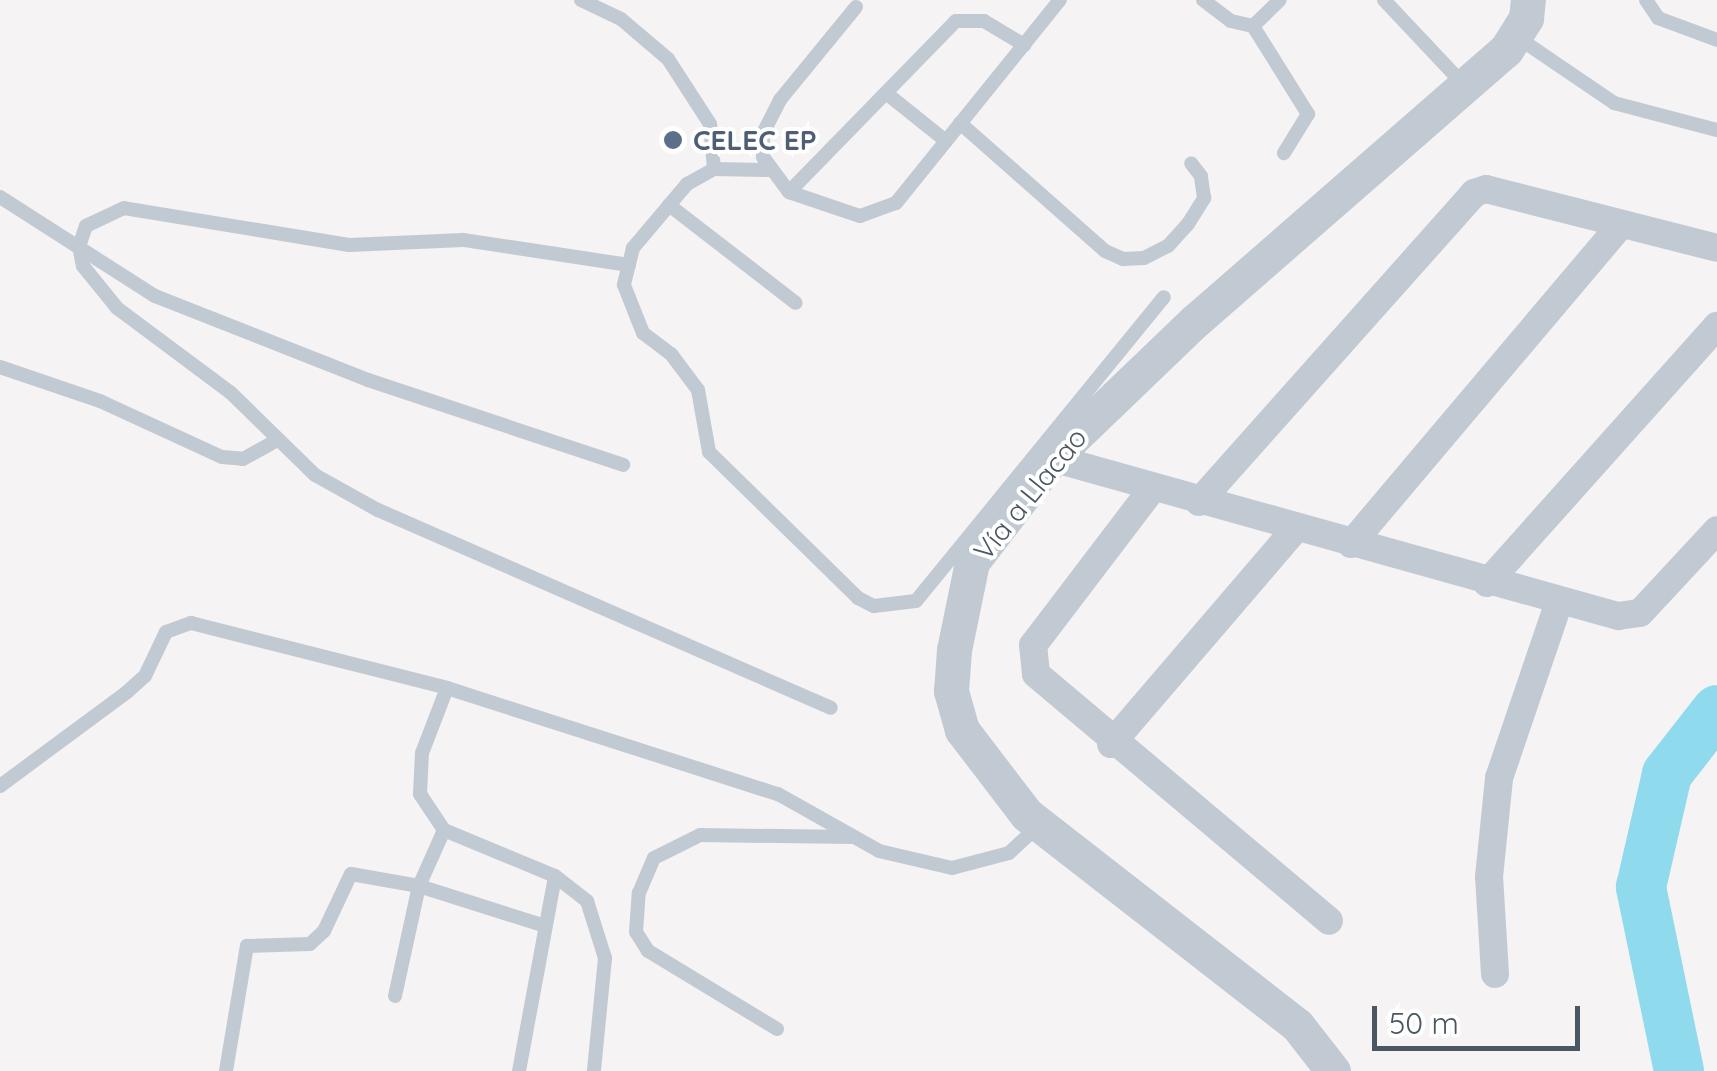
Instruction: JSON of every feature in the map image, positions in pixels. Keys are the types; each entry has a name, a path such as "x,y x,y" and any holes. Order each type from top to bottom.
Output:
{"street":[{"path":"1517,37 1528,0"},
{"name":"Vía a Llacao","path":"1333,1071 1297,1025 1040,824 962,730 951,690 972,562 1052,458 1195,320 1517,37"},
{"path":"1198,502 1474,193 1486,189 1717,248"},
{"path":"1351,544 1620,226"},
{"path":"1487,583 1717,326"},
{"path":"1052,458 1152,490 1618,616 1640,613 1717,530"},
{"path":"1152,490 1033,646 1036,674 1112,744 1329,921"},
{"path":"1112,744 1296,529"},
{"path":"1496,974 1489,877 1499,778 1559,602"}],"lane":[{"path":"581,0 621,19 668,59 710,124 714,169"},
{"path":"856,7 780,100 763,134 766,170 789,192 860,216 896,203 1060,0"},
{"path":"1203,0 1231,20 1253,26 1308,114 1308,124 1284,153"},
{"path":"1253,26 1280,0"},
{"path":"1384,0 1465,86"},
{"path":"1646,0 1658,18 1717,40"},
{"path":"789,192 961,18 984,21 1024,44"},
{"path":"1517,37 1614,103 1717,130"},
{"path":"886,92 946,140"},
{"path":"960,123 1104,251 1123,259 1144,258 1168,246 1188,224 1204,198 1191,163"},
{"path":"766,170 714,169 669,205 633,248 624,284 643,333 671,354 698,390 709,452 858,598 874,606 916,601 1164,297"},
{"path":"0,197 155,296 368,380 623,465"},
{"path":"669,205 796,303"},
{"path":"628,265 463,240 349,245 124,208 86,226 79,246 82,266 117,308 231,393 315,475 378,510 831,708"},
{"path":"0,366 100,402 222,457 243,460 277,440"},
{"path":"0,786 145,676 166,632 178,624 447,688 778,794 879,851 952,868 1008,853 1040,824"},
{"path":"447,688 422,753 420,794 444,830 555,876 587,902 602,940 594,1071"},
{"path":"395,996 420,886 444,830"},
{"path":"777,1028 648,951 636,932 639,893 654,858 700,835 854,838"},
{"path":"226,1071 247,946 310,944 324,930 351,874 420,886 545,926"},
{"path":"519,1071 555,876"}],"waterway":[{"path":"1679,1071 1641,887 1667,774 1717,710"}],"place":[{"name":"CELEC EP","path":"673,140"}]}
